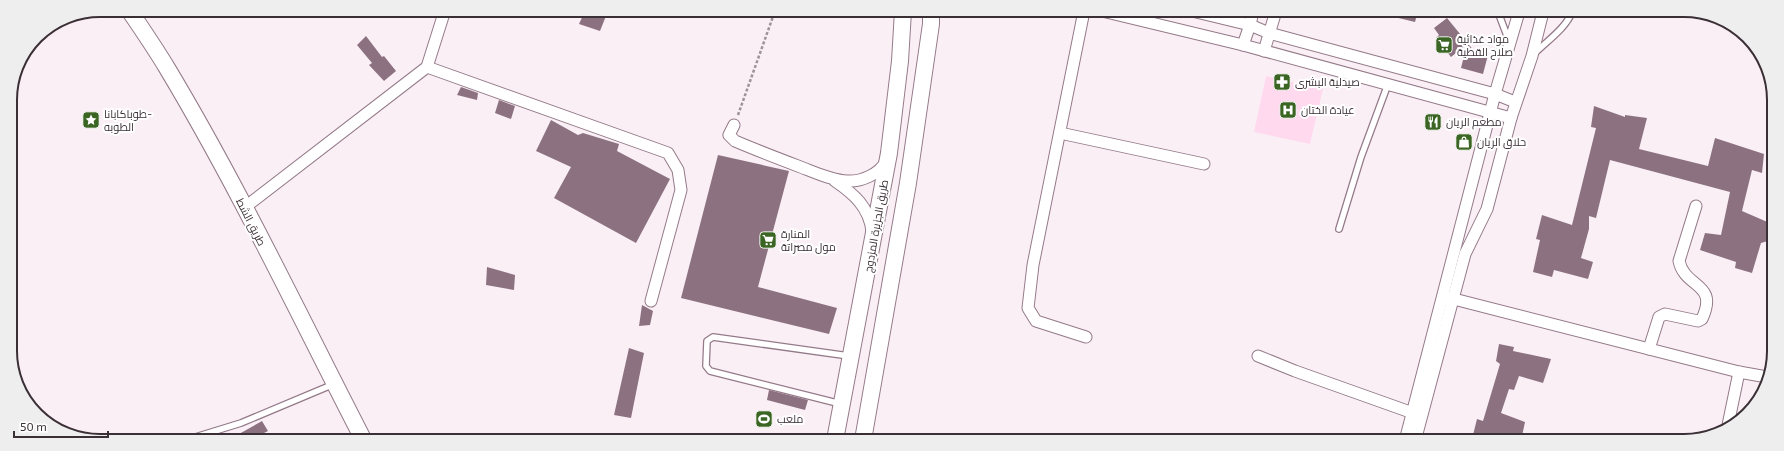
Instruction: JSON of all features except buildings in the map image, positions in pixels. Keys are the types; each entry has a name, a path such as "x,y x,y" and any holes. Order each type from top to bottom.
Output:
{"main road":[{"name":"طريق الشط","path":"134,17 167,67 244,208 360,434"},
{"name":"طريق الجزيرة المزدوج","path":"836,434 889,153 900,61 903,17"},
{"path":"865,434 908,183 934,17"}],"street":[{"path":"244,208 426,67 443,17"},
{"path":"1083,17 1033,265 1028,308 1036,321 1086,337"},
{"path":"1127,17 1243,45 1491,111 1511,118"},
{"path":"1217,17 1250,25 1269,33 1495,94 1515,102"},
{"path":"1243,45 1252,17"},
{"path":"1264,51 1274,17"},
{"path":"1416,434 1495,94 1517,17"},
{"path":"1407,434 1448,297 1465,254 1487,209 1515,102 1532,56 1542,17"},
{"path":"426,67 668,153 678,170 681,190 652,301"},
{"path":"734,125 729,135 735,141 831,179 851,192 860,202 870,222 871,253"},
{"path":"1060,133 1204,164"},
{"path":"831,179 849,182 863,179 879,170 884,165 889,153"},
{"path":"1649,349 1659,317 1665,314 1698,321 1702,319 1707,308 1707,297 1704,290 1685,275 1679,261 1696,206"},
{"path":"1448,297 1739,372 1763,376"},
{"path":"1258,356 1336,386 1413,413"},
{"path":"1729,420 1739,372"}],"lane":[{"path":"1500,17 1510,44"},
{"path":"1532,56 1570,17"},
{"path":"1339,228 1361,157 1388,84"},
{"path":"841,404 710,371 706,366 707,341 713,337 851,356"},
{"path":"203,434 273,410 334,384"}],"path":[{"path":"734,125 773,17"}],"shaded area":[{"name":"عيادة الختان","path":"1266,76 1323,89 1310,144 1254,132"}],"place":[{"name":"مواد غذائية صلاح القطية","path":"1444,45"},
{"name":"صيدلية البشرى","path":"1282,82"},
{"name":"عيادة الختان","path":"1288,110"},
{"name":"طوباكابانا- الطوبه","path":"91,120"},
{"name":"مطعم الريان","path":"1433,122"},
{"name":"حلاق الريان","path":"1464,142"},
{"name":"المنارة مول مصراتة","path":"768,240"},
{"name":"ملعب","path":"764,419"}]}
